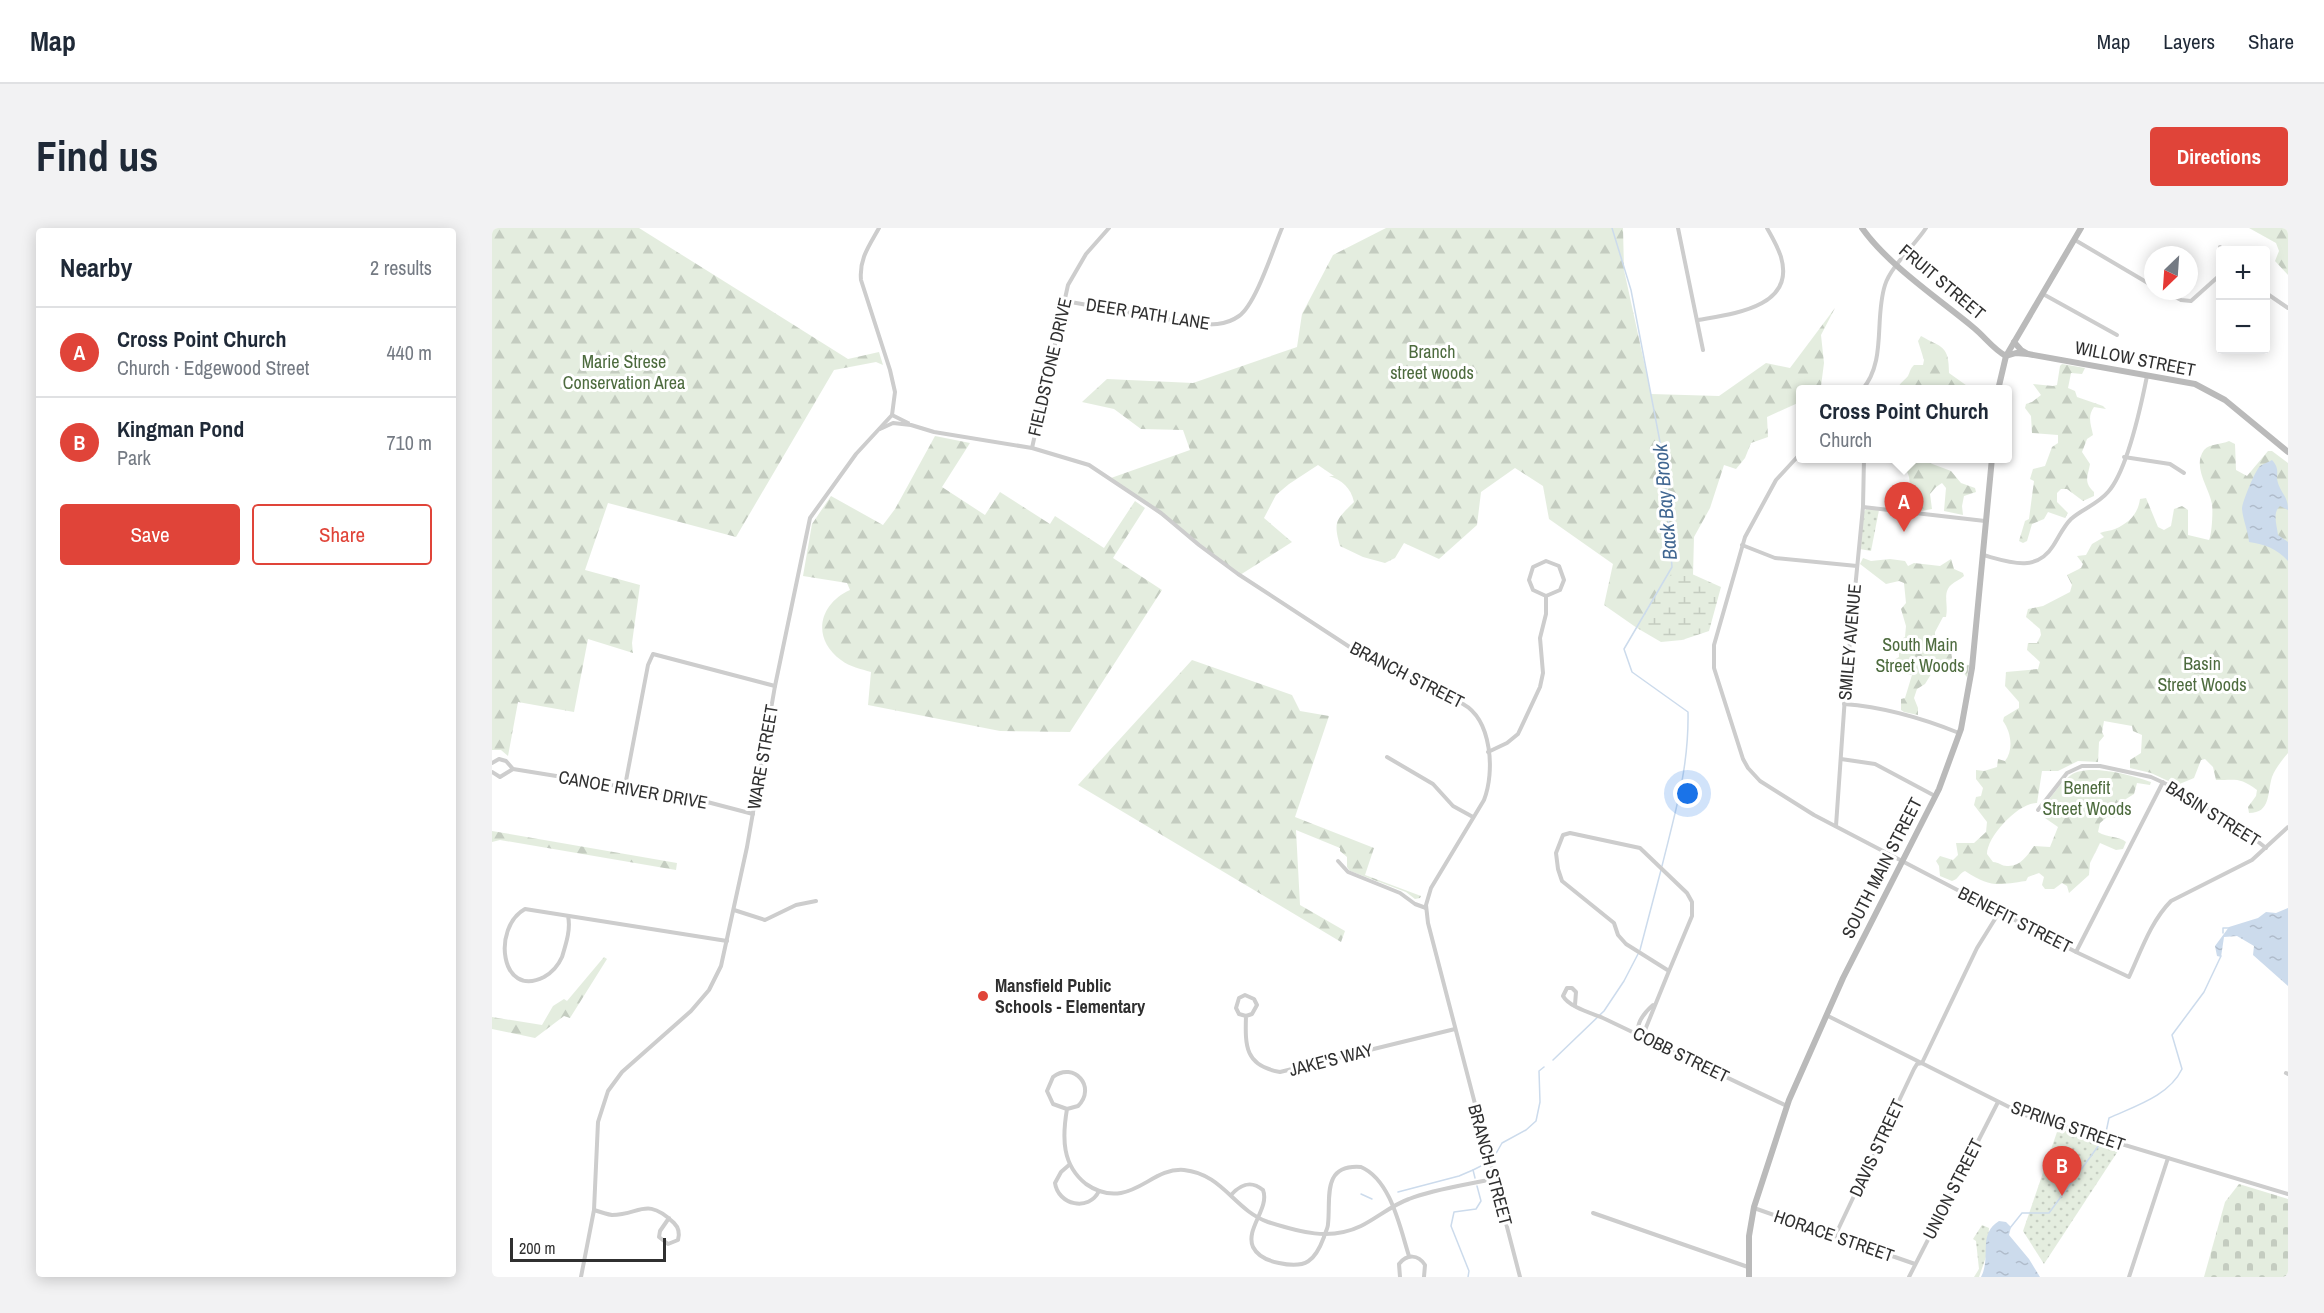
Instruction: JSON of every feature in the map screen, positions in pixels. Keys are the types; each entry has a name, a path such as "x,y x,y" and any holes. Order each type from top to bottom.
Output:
{"main road":[{"name":"FRUIT STREET","path":"1862,228 1873,243 1981,334 1999,353 2006,356"},
{"path":"1999,385 2006,356 2081,228"},
{"path":"2014,342 2028,354"},
{"path":"2006,356 2016,353 2028,354"},
{"name":"WILLOW STREET","path":"2028,354 2189,382 2214,393 2288,452"},
{"name":"SOUTH MAIN STREET","path":"1749,1277 1749,1236 1754,1207 1787,1106 1826,1015 1935,797 1959,734 1967,703 1972,668 1992,463"}],"street":[{"path":"879,228 863,257 860,268 861,280 893,381 895,392 892,415"},
{"name":"FIELDSTONE DRIVE","path":"1032,448 1068,285 1077,267 1109,228"},
{"name":"DEER PATH LANE","path":"1065,301 1194,324 1211,326 1222,324 1237,317 1247,308 1282,228"},
{"path":"1678,228 1703,350"},
{"path":"1698,320 1758,307 1773,294 1780,280 1782,265 1767,228"},
{"path":"1865,385 1874,368 1884,288 1891,273 1926,228"},
{"path":"2075,240 2144,281"},
{"path":"2198,294 2216,277"},
{"path":"2043,294 2116,335"},
{"path":"2270,296 2288,308"},
{"path":"1983,555 2024,564 2039,561 2045,557 2068,522 2110,490 2134,432 2147,376"},
{"name":"BRANCH STREET","path":"892,415 911,425 933,432 1032,448 1081,461 1161,513 1238,574 1368,659 1468,706 1476,712 1481,721 1488,752 1491,774 1488,788 1431,888 1426,908 1436,957 1520,1277"},
{"name":"WARE STREET","path":"581,1277 594,1210 598,1123 608,1091 622,1072 691,1011 705,995 722,966 753,814 775,686 810,518 856,454 892,415"},
{"name":"BRANCH STREET","path":"880,429 893,423 911,425"},
{"path":"2124,457 2170,464 2184,473"},
{"name":"BENEFIT STREET","path":"1796,459 1770,488 1742,545 1716,636 1713,660 1743,759 1760,781 1814,815 2076,952 2129,977 2152,927 2171,901 2252,860 2266,848"},
{"name":"SMILEY AVENUE","path":"1836,826 1844,704 1863,507 1864,463"},
{"path":"1863,507 1986,522"},
{"path":"1742,545 1775,558 1857,566"},
{"path":"1546,561 1559,566 1564,576 1560,590 1546,596 1533,590 1529,580 1533,567 1546,561"},
{"path":"1488,752 1507,743 1518,734 1540,687 1543,673 1540,638 1546,614 1546,596"},
{"path":"625,786 648,665 653,654 775,686"},
{"path":"1844,704 1889,710 1959,734"},
{"path":"1387,757 1435,785 1454,806 1473,817"},
{"name":"CANOE RIVER DRIVE","path":"492,763 499,759 506,761 513,769 692,798 753,814"},
{"path":"1841,759 1875,764 1935,797"},
{"name":"BASIN STREET","path":"2038,810 2067,773 2082,766 2100,766 2163,782 2242,829 2266,848"},
{"name":"CANOE RIVER DRIVE","path":"492,772 500,777 513,769"},
{"path":"2076,952 2163,782"},
{"path":"2266,848 2288,827"},
{"path":"1654,1004 1637,1027 1638,1034 1645,1030 1689,925 1692,909 1687,892 1640,848 1570,832 1563,836 1557,845 1558,869 1562,881 1614,923 1621,939 1669,971"},
{"path":"1338,861 1348,872 1400,893 1415,904 1426,908"},
{"path":"734,910 766,920 796,905 816,901"},
{"path":"510,914 525,909 727,941"},
{"name":"DAVIS STREET","path":"1835,1236 1914,1069 1917,1064 1922,1064 1977,948 2000,911"},
{"path":"501,969 518,980 526,981 533,981 551,974 559,964 564,949 570,923 568,916"},
{"name":"COBB STREET","path":"1575,1005 1576,992 1572,988 1566,989 1563,993 1564,998 1575,1005 1787,1106"},
{"name":"JAKE'S WAY","path":"1245,995 1254,999 1257,1005 1252,1014 1246,1016 1239,1014 1236,1008 1239,998 1245,995"},
{"name":"SPRING STREET","path":"1826,1015 1998,1102 2044,1122 2288,1194"},
{"name":"JAKE'S WAY","path":"1246,1016 1245,1040 1249,1053 1259,1065 1280,1072 1455,1029"},
{"path":"1066,1071 1078,1075 1086,1088 1081,1103 1075,1108 1067,1109 1053,1104 1047,1090 1053,1077 1066,1071"},
{"name":"UNION STREET","path":"1909,1277 1998,1102"},
{"path":"1067,1109 1065,1148 1069,1165 1081,1180 1099,1191 1121,1193 1175,1170 1204,1175 1224,1187 1244,1209 1258,1218 1310,1234 1324,1235 1354,1229 1393,1207 1419,1196 1493,1179"},
{"path":"2129,1277 2168,1158"},
{"path":"1069,1165 1061,1172 1055,1183 1057,1191 1065,1199 1073,1203 1084,1204 1094,1199 1099,1191"},
{"path":"1231,1194 1248,1184 1260,1187 1265,1196 1252,1235 1253,1246 1258,1254 1276,1263 1299,1265 1310,1261 1318,1252 1328,1225 1329,1186 1337,1174 1342,1170 1356,1167 1371,1171 1393,1207 1409,1256"},
{"name":"HORACE STREET","path":"1754,1207 1915,1264"},
{"path":"594,1210 616,1215 644,1208 654,1209 669,1218 677,1226 680,1234 678,1240 668,1244 659,1237 660,1231 669,1218"},
{"path":"1593,1214 1749,1268"},
{"path":"1400,1277 1399,1264 1409,1256 1423,1261 1426,1268 1424,1277"}],"green space":[{"name":"Marie Strese Conservation Area","path":"492,228 639,228 848,359 879,352 883,365 876,362 834,370 736,537 608,503 585,570 640,585 632,643 633,653 588,639 574,712 518,702 508,756 501,750 492,750"},
{"name":"Branch street woods","path":"1386,228 1623,228 1624,270 1651,394 1719,396 1766,363 1790,368 1835,308 1821,335 1824,363 1821,385 1796,385 1796,404 1767,417 1768,437 1751,443 1745,458 1736,469 1724,465 1710,508 1694,537 1693,575 1637,628 1604,605 1613,564 1549,519 1543,486 1515,468 1481,492 1477,525 1439,559 1404,543 1395,558 1385,563 1363,557 1340,546 1338,521 1354,502 1345,485 1329,476 1334,476 1318,465 1276,495 1264,518 1292,542 1240,575 1111,478 1190,450 1183,430 1141,429 1114,409 1082,402 1107,379 1193,383 1297,347 1302,314 1333,255"},
{"path":"2249,228 2288,228 2288,275 2275,261 2279,251 2276,243"},
{"path":"1921,336 1943,348 1948,357 1949,373 1966,385 1900,385 1914,365 1923,365 1924,360 1918,341"},
{"path":"2062,364 2085,368 2082,374 2071,373 2068,388 2075,391 2077,397 2106,409 2094,407 2090,421 2093,435 2087,439 2082,452 2090,464 2087,482 2094,496 2083,501 2067,489 2061,489 2057,493 2057,502 2068,513 2065,518 2048,512 2044,519 2032,524 2027,541 2023,543 2019,541 2025,521 2029,519 2034,481 2030,479 2033,469 2045,466 2052,447 2058,443 2058,435 2032,433 2031,416 2025,408 2026,404 2041,395 2033,384 2057,385"},
{"path":"935,436 970,443 942,487 985,515 1000,492 1050,524 1055,516 1104,548 1135,501 1145,508 1113,558 1162,590 1070,732 1000,731 868,705 871,672 844,662 825,642 822,632 826,612 839,596 850,590 847,583 803,576 812,524 831,496 883,525 895,509"},
{"name":"Basin Street Woods","path":"2229,441 2235,444 2236,470 2247,476 2268,451 2272,451 2288,463 2288,753 2273,774 2265,806 2261,810 2249,813 2248,807 2256,796 2257,790 2242,781 2216,780 2213,767 2205,759 2201,760 2194,778 2177,785 2151,773 2130,768 2130,760 2141,753 2142,735 2133,731 2132,726 2104,721 2102,732 2104,736 2099,742 2098,762 2078,761 2058,771 2042,771 2037,803 2022,808 2005,821 1992,838 1987,854 1993,862 2012,866 2023,860 2034,846 2050,847 2058,827 2045,818 2043,808 2067,778 2088,770 2133,776 2151,782 2150,785 2137,783 2134,794 2118,804 2115,818 2107,817 2100,823 2098,832 2126,842 2123,849 2116,850 2100,843 2090,863 2089,875 2069,893 2067,886 2062,883 2054,889 2045,889 2042,885 2044,877 2039,873 2028,877 2026,881 2001,884 1988,883 1965,871 1952,881 1940,876 1936,861 1940,856 1953,860 1958,855 1956,843 1974,843 1986,832 1987,822 1974,805 1976,797 1981,796 1983,788 1976,779 1976,770 1984,771 1997,767 1998,759 2005,761 2010,752 2010,736 2003,721 2004,717 2019,708 2019,702 2005,686 2006,672 2038,669 2040,662 2027,650 2028,643 2037,643 2041,635 2040,629 2026,617 2028,609 2043,606 2070,592 2072,585 2067,575 2081,568 2083,564 2077,556 2086,555 2092,544 2104,537 2100,533 2115,529 2129,521 2135,514 2140,499 2146,498 2158,527 2164,530 2171,526 2174,509 2182,506 2188,510 2188,535 2209,540 2212,504 2200,470 2201,457 2209,446"},
{"path":"1900,463 1930,463 1951,471 1961,483 1975,488 1976,492 1964,496 1963,515 1944,511 1946,488 1942,483 1930,494 1932,509 1921,511 1905,506 1910,480"},
{"path":"1866,509 1879,510 1871,551 1860,549"},
{"name":"South Main Street Woods","path":"1863,558 1871,561 1890,559 1905,561 1908,566 1914,563 1940,566 1951,559 1954,569 1963,573 1964,576 1948,588 1946,617 1943,617 1935,632 1935,638 1941,644 1950,646 1953,663 1969,665 1967,677 1959,668 1948,668 1944,673 1933,671 1925,684 1917,689 1914,698 1918,715 1901,710 1901,699 1905,698 1912,675 1888,671 1886,668 1889,663 1899,657 1899,641 1905,637 1906,626 1901,609 1906,603 1904,583 1899,581 1886,584 1860,564"},
{"path":"1683,570 1721,587 1709,631 1682,640 1661,642 1637,628 1666,578"},
{"path":"1192,660 1292,695 1300,711 1329,716 1295,817 1374,848 1365,875 1421,896 1420,898 1415,899 1406,892 1350,871 1347,867 1347,857 1340,851 1340,848 1296,830 1300,905 1345,931 1341,942 1078,785"},
{"path":"492,831 677,863 676,870 500,840 492,842"},
{"path":"604,957 607,959 570,1018 564,1016 535,1038 492,1029 492,1017 542,1025 553,1006 564,999 567,1001"},
{"path":"2058,1129 2120,1148 2044,1264 2023,1231"},
{"path":"2239,1184 2288,1199 2288,1277 2204,1277 2225,1202"},
{"path":"1982,1225 1989,1228 1987,1254 1979,1277 1974,1277 1979,1269 1976,1241 1973,1239"}],"water":[{"path":"2272,460 2277,469 2278,483 2288,505 2288,510 2280,506 2278,509 2276,523 2278,535 2288,542 2288,561 2280,553 2270,548 2249,542 2242,509 2255,474 2260,466"},
{"path":"2288,908 2288,986 2253,955 2254,946 2237,936 2224,937 2221,957 2217,956 2215,946 2229,927 2258,918 2266,912 2276,913"},
{"path":"1999,1221 2006,1222 2011,1227 2009,1235 2029,1259 2040,1277 1981,1277 1988,1233"}],"waterway":[{"name":"Back Bay Brook","path":"1612,228 1631,290 1664,463 1672,567 1624,649 1632,672 1688,712 1684,771 1662,866"},
{"name":"Back Bay Brook","path":"1640,950 1661,870"},
{"path":"2223,933 2223,928 2229,928"},
{"name":"Back Bay Brook","path":"1553,1060 1604,1011 1624,981 1638,954"},
{"path":"2105,1137 2109,1118 2160,1093 2169,1086 2182,1069 2172,1035 2204,992 2221,956"},
{"name":"Back Bay Brook","path":"1494,1157 1502,1143 1526,1130 1536,1121 1540,1102 1539,1071 1544,1067"},
{"path":"2010,1228 2022,1213 2049,1213 2102,1141"},
{"name":"Back Bay Brook","path":"1475,1178 1473,1170 1485,1164"},
{"path":"1398,1192 1459,1176 1473,1170"},
{"name":"Back Bay Brook","path":"1468,1277 1469,1271 1451,1226 1454,1212 1476,1209 1481,1201 1477,1186"},
{"path":"1361,1194 1372,1199"}],"place":[{"name":"Cross Point Church","path":"1904,532"},
{"name":"Mansfield Public Schools - Elementary","path":"983,996"},
{"name":"Kingman Pond","path":"2062,1196"}],"park label":[{"name":"Benefit Street Woods","path":"2087,798"}]}
